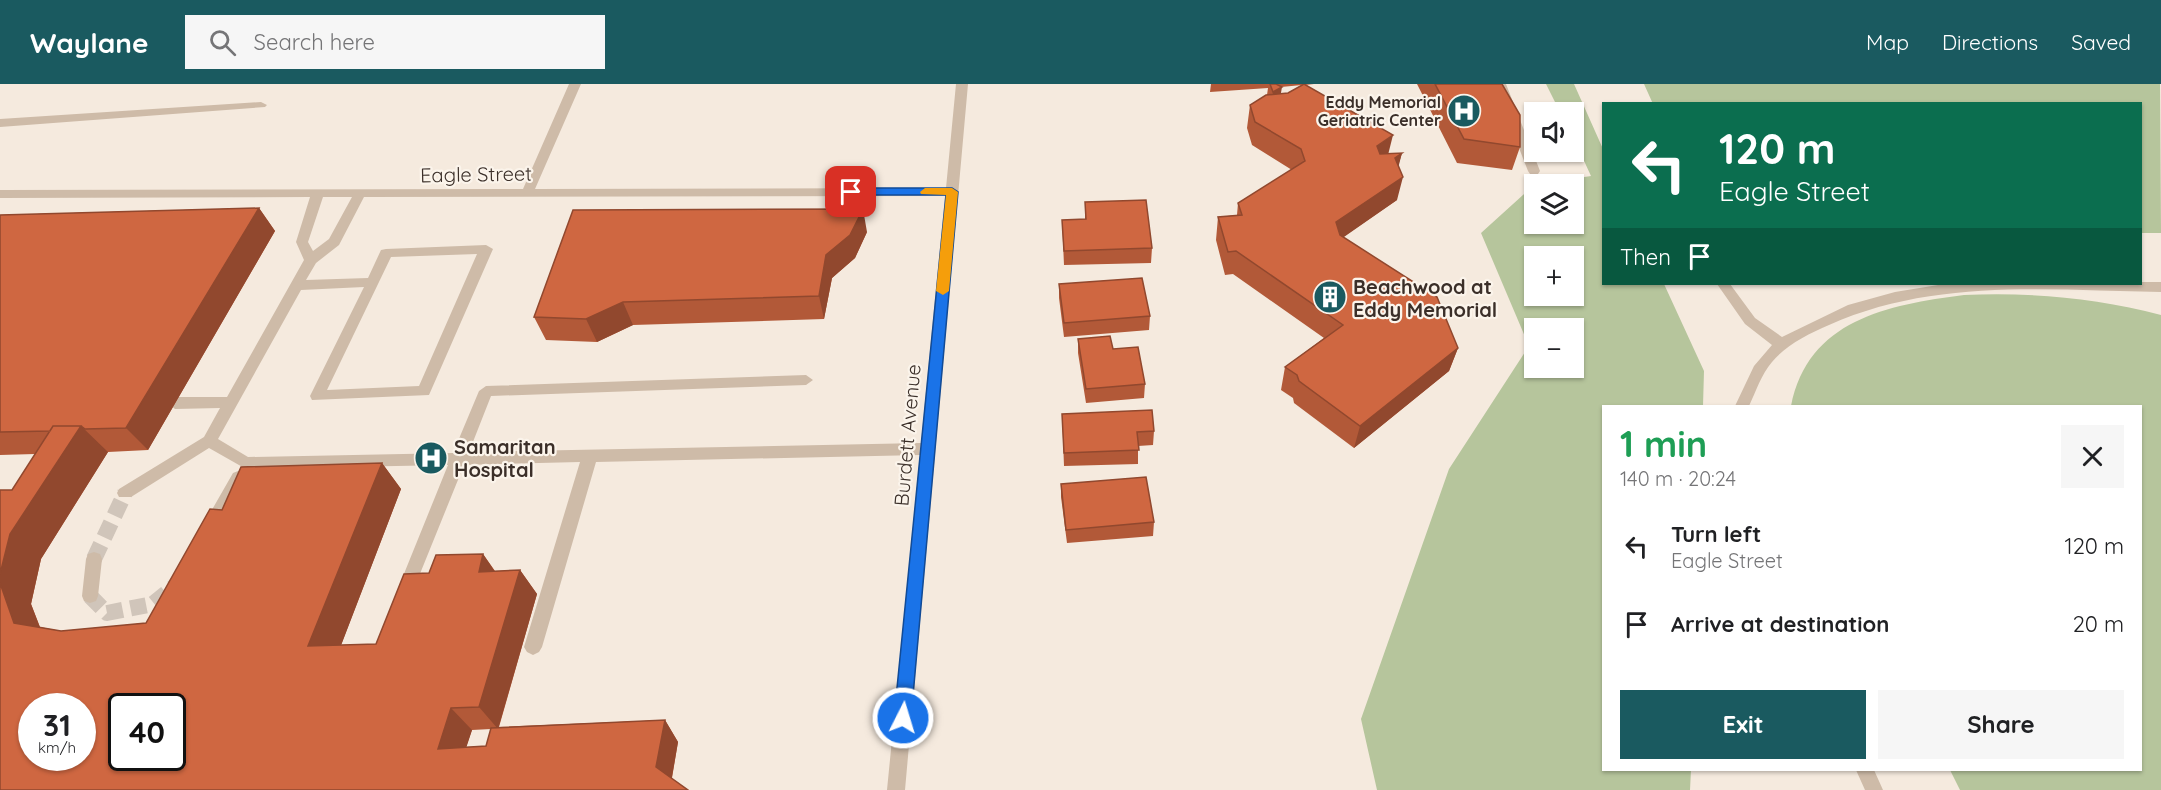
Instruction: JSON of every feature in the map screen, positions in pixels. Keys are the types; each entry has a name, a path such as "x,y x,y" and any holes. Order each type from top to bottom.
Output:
{"street":[{"path":"526,193 575,84"},
{"name":"Burdett Avenue","path":"896,790 962,84"},
{"path":"1500,84 1534,171"},
{"path":"0,123 261,105"},
{"name":"Eagle Street","path":"0,194 952,192"},
{"path":"311,260 302,242 317,195"},
{"path":"125,493 209,441 311,260 334,242 359,195"},
{"path":"486,249 424,391 317,396 333,365 374,282 386,253 486,249"},
{"path":"297,285 374,282"},
{"path":"1724,285 1750,321 1783,345"},
{"path":"1742,405 1753,380 1768,357 1783,345 1839,312 1886,299 1934,290 1988,285 2161,287"},
{"path":"399,605 486,391 806,380"},
{"path":"175,403 231,402"},
{"path":"209,441 246,463 928,449"},
{"path":"533,647 590,455"},
{"path":"204,541 246,463"},
{"path":"90,596 94,558"},
{"path":"1865,771 1874,790"}],"green space":[{"path":"1546,84 1574,84 1582,102 1555,102"},
{"path":"1644,84 2160,84 2161,233 2142,233 2142,102 1652,102"},
{"path":"1584,106 1602,147 1602,285 1664,285 1704,371 1703,405 1602,405 1602,771 1691,771 1690,790 1377,790 1361,719 1449,469 1524,354 1524,378 1584,378 1584,318 1524,318 1524,334 1481,233 1524,194 1524,234 1584,234 1584,177 1591,176 1584,161"},
{"path":"2014,294 2063,297 2112,304 2161,315 2161,790 1960,790 1950,771 2142,771 2142,405 1791,405 1800,377 1814,354 1833,336 1855,322 1880,312 1935,299 1964,295"}],"building":[{"path":"1270,84 1276,84 1282,87 1273,92"},
{"name":"Beachwood at Eddy Memorial","path":"1304,84 1393,135 1377,146 1380,154 1402,153 1395,158 1403,177 1336,222 1340,235 1437,297 1458,348 1360,426 1299,381 1297,375 1285,367 1343,325 1236,251 1228,252 1218,217 1242,215 1238,203 1305,161 1301,149 1255,122 1250,105 1266,95 1288,93"},
{"path":"1435,84 1502,84 1520,115 1520,147 1464,139"},
{"path":"1146,200 1152,248 1064,251 1062,220 1086,219 1085,202"},
{"path":"259,208 126,428 85,429 81,426 53,426 50,431 0,432 0,215"},
{"path":"863,209 850,235 826,255 819,296 623,302 586,319 534,317 573,210"},
{"path":"1142,278 1150,316 1064,323 1059,284"},
{"path":"1110,336 1113,349 1138,347 1145,384 1086,389 1078,339"},
{"path":"1152,410 1154,431 1137,432 1139,450 1064,453 1062,414"},
{"path":"53,426 81,426 10,534 0,574 0,490 12,490"},
{"path":"382,463 308,646 376,644 404,574 429,573 436,555 483,554 479,572 520,570 479,707 451,708 438,749 486,746 491,728 665,720 656,767 688,790 0,790 0,583 14,623 61,631 146,623 210,509 222,510 241,467"},
{"path":"1146,477 1154,522 1066,530 1061,484"}],"tunnel":[{"path":"94,559 125,493"},
{"path":"90,596 107,613 153,604 175,586"}],"slow traffic":[{"path":"925,192 952,192 943,291"}],"place":[{"name":"Eddy Memorial Geriatric Center","path":"1464,111"},
{"name":"Beachwood at Eddy Memorial","path":"1330,297"},
{"name":"Samaritan Hospital","path":"431,458"}],"route":[{"path":"851,192 952,192 903,718"}]}
